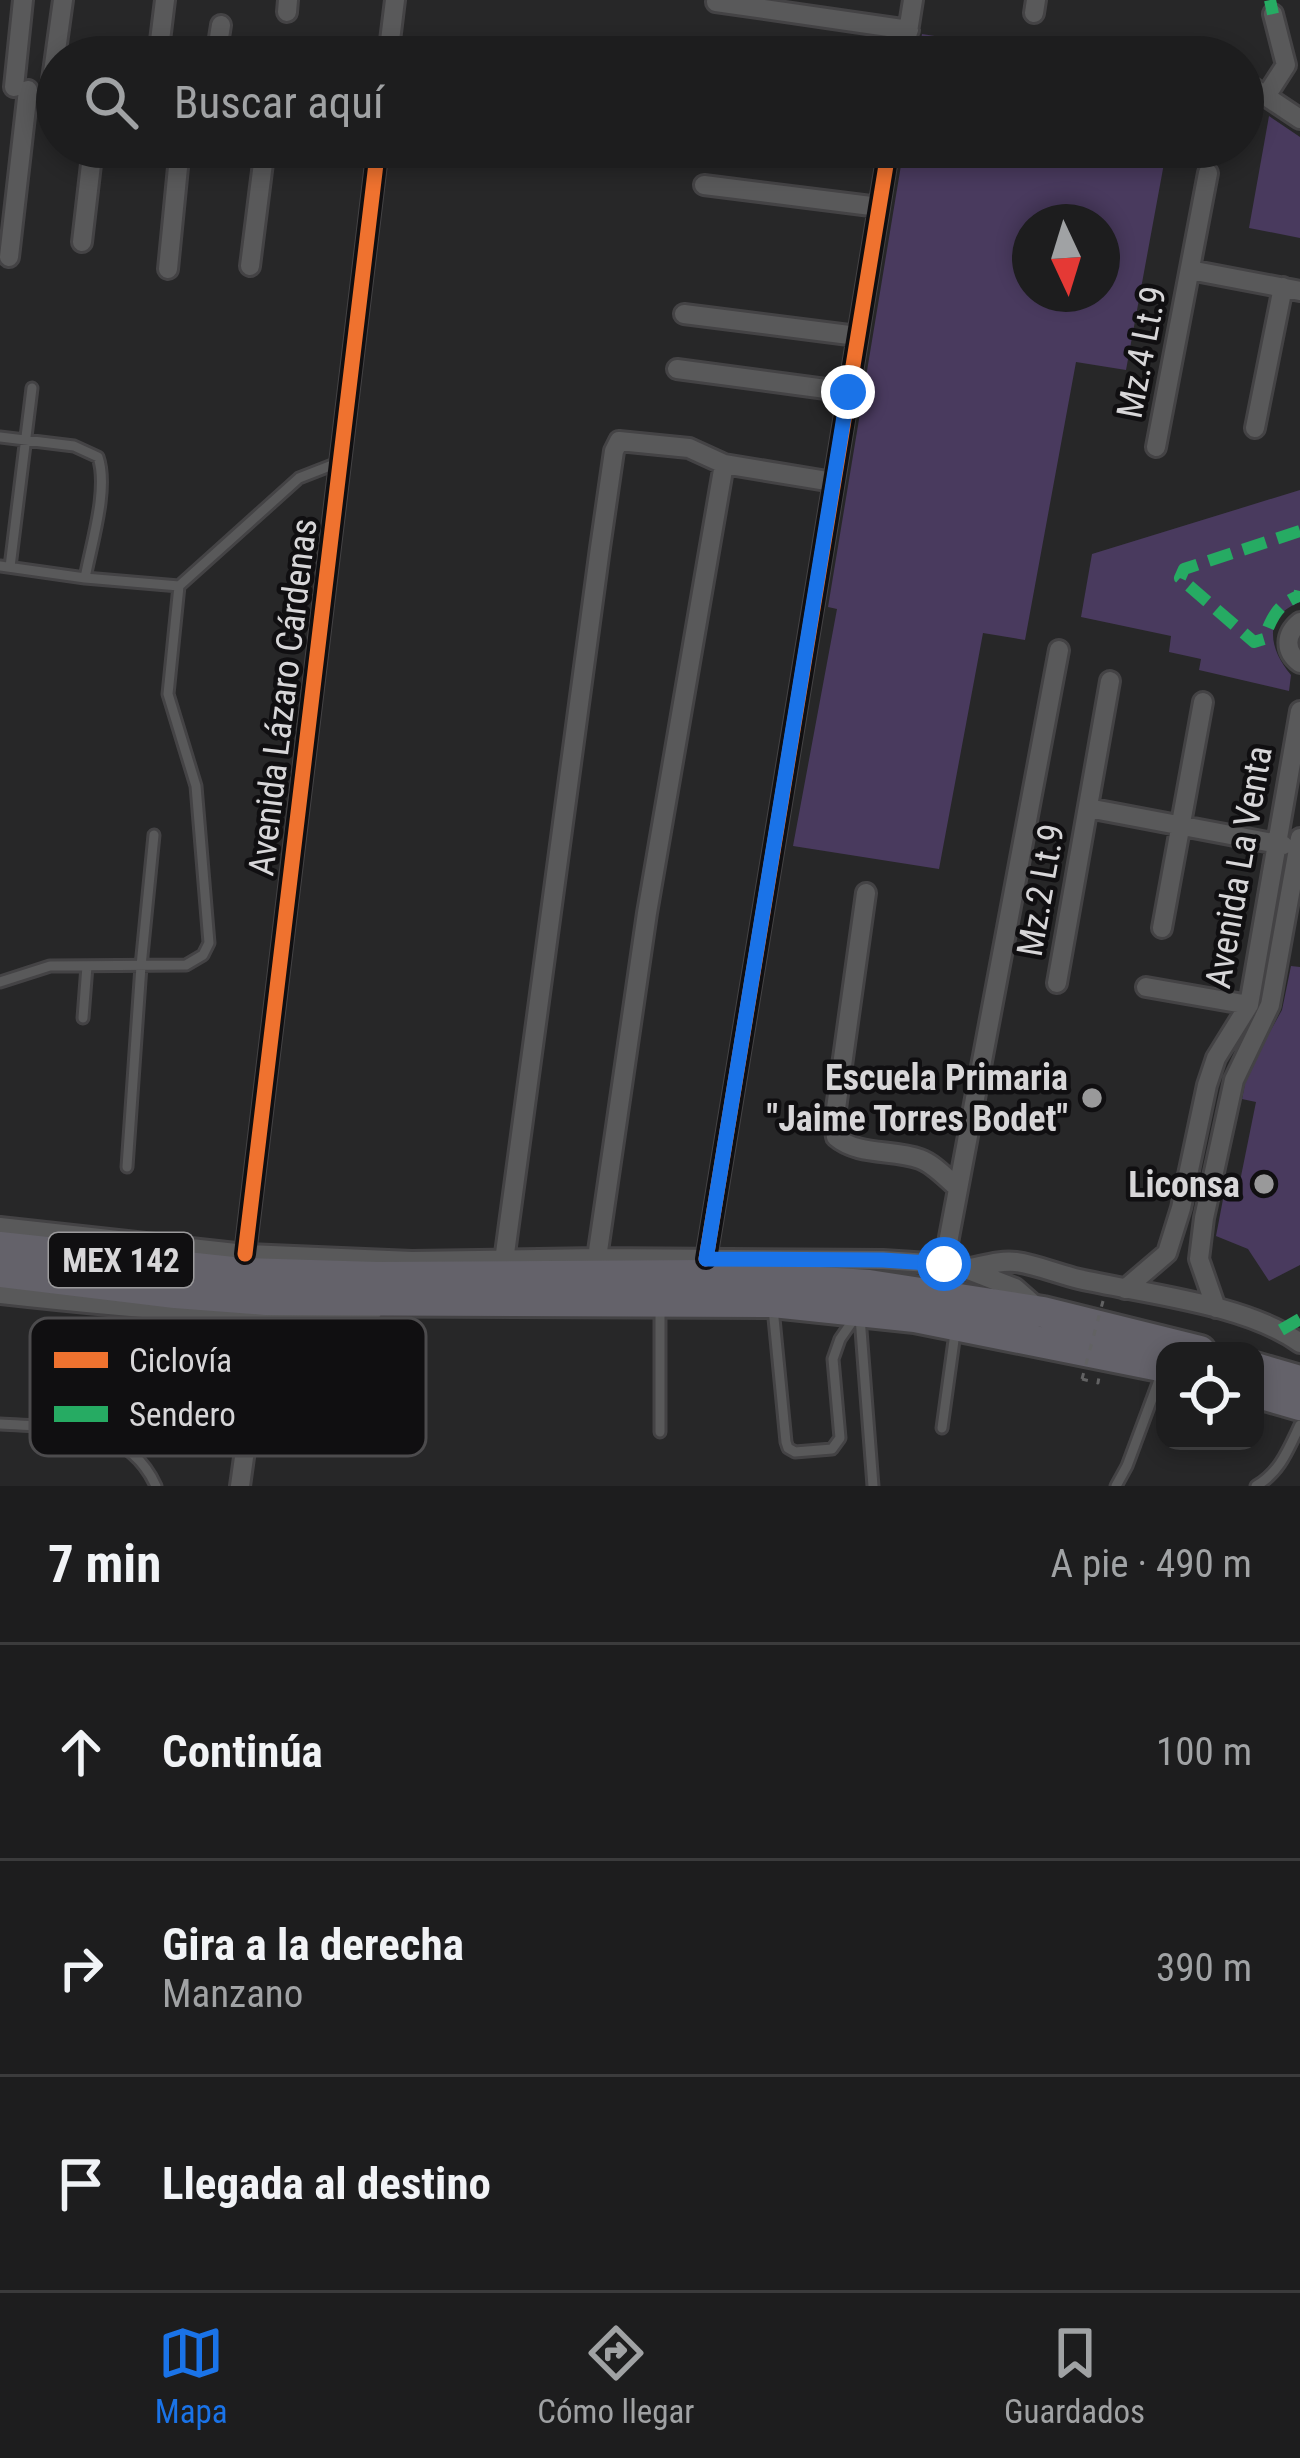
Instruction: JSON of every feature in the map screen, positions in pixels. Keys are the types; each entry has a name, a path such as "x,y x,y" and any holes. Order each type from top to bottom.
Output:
{"highway":[{"name":"MEX 142","path":"0,1247 242,1273 706,1275 868,1285 1043,1312 1164,1342"},
{"name":"MEX 142","path":"0,1272 265,1308 466,1299 773,1303 957,1324 1156,1365"},
{"path":"1264,1371 1300,1381"},
{"path":"1264,1395 1300,1405"}],"street":[{"path":"10,256 14,88 23,0"},
{"path":"59,36 63,0"},
{"path":"161,36 165,0"},
{"path":"378,0 395,1 391,36"},
{"path":"907,36 913,0"},
{"path":"716,2 908,30"},
{"path":"1273,14 1286,65 1266,96 1300,119"},
{"path":"219,36 221,25"},
{"path":"82,242 91,168"},
{"path":"168,269 178,168"},
{"path":"250,266 262,168"},
{"name":"Avenida Lázaro Cárdenas","path":"245,1254 375,168"},
{"path":"706,1259 885,168"},
{"name":"Mz.4 Lt.9","path":"1156,448 1208,173"},
{"path":"704,184 879,208"},
{"path":"1190,270 1292,289 1255,428"},
{"path":"684,314 857,336"},
{"path":"676,369 848,392"},
{"path":"504,1261 614,452 619,441 689,448 724,464 832,482"},
{"path":"597,1258 646,914 724,464"},
{"path":"1300,622 1291,631 1288,646 1300,663"},
{"path":"944,1264 1059,650"},
{"name":"Mz.2 Lt.9","path":"1057,983 1110,681"},
{"path":"1162,928 1203,702"},
{"name":"Avenida La Venta","path":"1167,1253 1207,1085 1216,1058 1249,1005 1300,711"},
{"path":"1088,808 1276,844 1299,843"},
{"name":"Avenida La Venta","path":"1216,1308 1199,1259 1210,1189 1234,1080 1270,1005 1299,843"},
{"path":"866,893 834,1123 836,1137 847,1146 917,1158 958,1188"},
{"path":"1147,987 1249,1005"},
{"path":"1186,1184 1210,1189"},
{"path":"0,1228 245,1254 412,1261 597,1258 944,1264 1015,1288 1043,1312"},
{"path":"1125,1289 1167,1253 1199,1259"},
{"path":"966,1269 1016,1262 1216,1308 1281,1330 1300,1343"},
{"path":"0,1294 128,1308 265,1308 264,1318"},
{"path":"240,1486 244,1456"}],"lane":[{"path":"32,388 5,566 179,586"},
{"path":"0,437 74,446 98,457 102,468 85,578"},
{"path":"0,982 50,966 186,965 203,955 209,943 209,914 196,786 168,694 179,586 299,478 340,462"},
{"path":"127,1167 154,835"},
{"path":"82,1018 87,966"},
{"path":"660,1301 660,1432"},
{"path":"773,1303 786,1442 795,1452 832,1449 840,1438 832,1359 860,1311"},
{"path":"860,1311 873,1486"},
{"path":"942,1429 957,1324"},
{"path":"1116,1486 1156,1388"},
{"path":"0,1424 30,1426"},
{"path":"1256,1486 1282,1464 1300,1425"},
{"path":"136,1456 156,1486"}],"path":[{"path":"1089,1373 1100,1376 1098,1383 1082,1379 1102,1301"}],"shaded area":[{"path":"1269,116 1300,137 1300,238 1249,228 1260,168 1264,168"},
{"path":"901,168 1163,168 1126,370 1076,362 1025,640 983,633 939,869 793,846 837,609 828,607"},
{"path":"1300,490 1300,602 1279,616 1273,635 1278,655 1291,675 1289,691 1199,670 1201,659 1169,652 1171,636 1081,617 1092,554"},
{"path":"1291,966 1300,967 1300,1265 1269,1281 1248,1249 1216,1236 1224,1194 1237,1196 1256,1102 1242,1099 1247,1073 1282,1010"}],"marked path":[{"path":"1270,0 1273,14"},
{"path":"1300,531 1184,569 1180,578 1254,642 1264,639 1276,613 1300,591"},
{"path":"1281,1330 1300,1319"}],"cycle path":[{"path":"245,1254 375,168"},
{"path":"706,1259 886,168"}],"place":[{"name":"Escuela Primaria \"Jaime Torres Bodet\"","path":"1092,1098"},
{"name":"Liconsa","path":"1264,1184"}],"route":[{"path":"848,392 706,1259 944,1264"}]}
